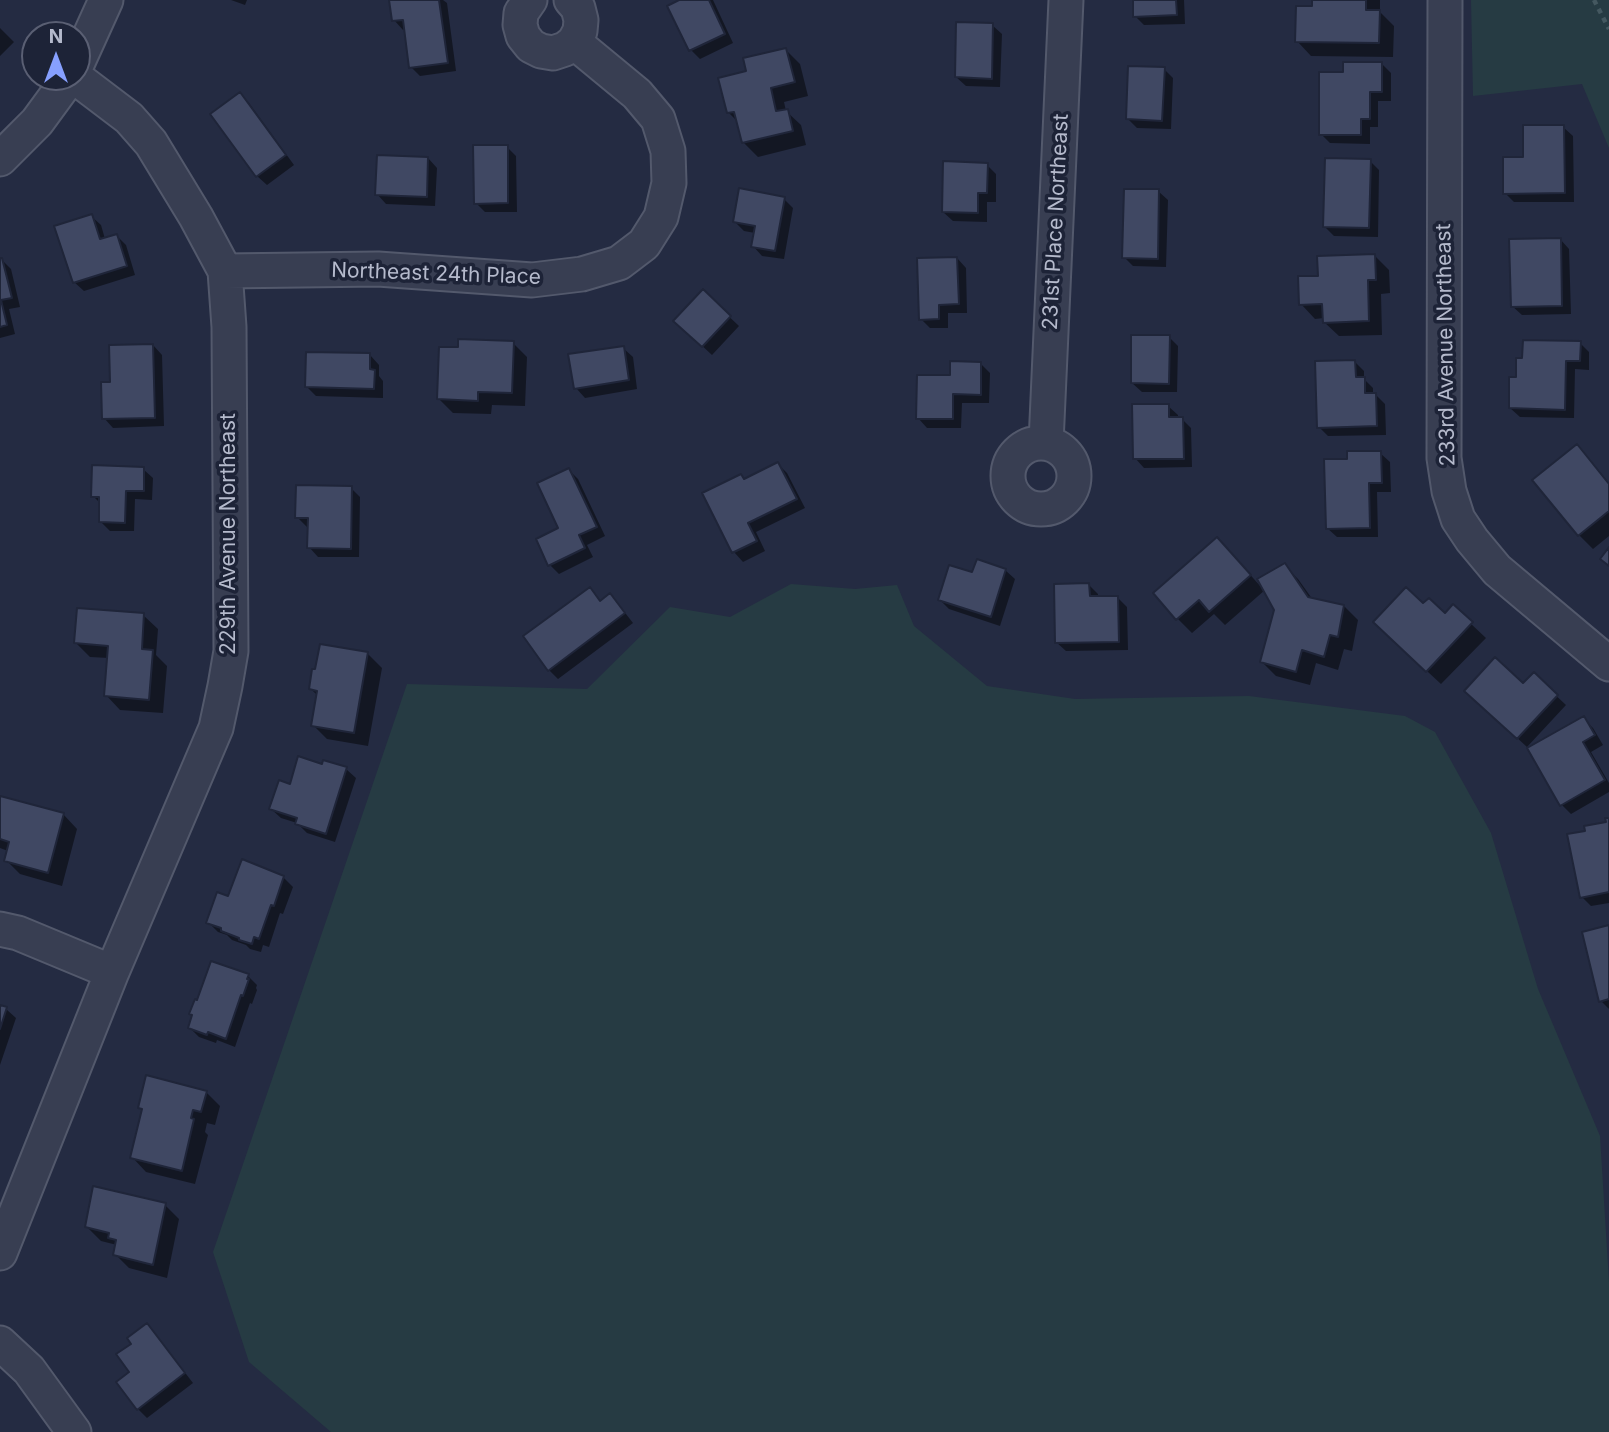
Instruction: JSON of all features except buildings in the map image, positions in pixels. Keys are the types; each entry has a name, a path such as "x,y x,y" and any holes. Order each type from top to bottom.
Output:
{"street":[{"path":"91,33 106,0"},
{"path":"530,0 521,13 523,36 531,46 553,53 565,50 574,42 580,31 578,8 571,0"},
{"name":"231st Place Northeast","path":"1046,443 1066,0"},
{"name":"233rd Avenue Northeast","path":"1445,0 1444,458 1449,491 1458,519 1497,570 1609,664"},
{"name":"Northeast 24th Place","path":"225,271 378,270 532,280 582,274 619,262 644,244 661,217 669,183 668,151 658,119 637,94 574,42"},
{"name":"229th Avenue Northeast","path":"0,1252 112,972 216,728 231,651 229,327 225,271 151,143 129,118 91,90"},
{"path":"0,159 37,122 62,91"},
{"path":"0,929 18,933 112,972"},
{"path":"0,1343 29,1370 74,1432"}],"path":[{"path":"1594,0 1609,29"}],"shaded area":[{"path":"1471,0 1609,0 1609,148 1582,84 1473,96"},
{"path":"791,584 855,589 897,585 914,626 987,686 1075,699 1249,696 1405,716 1435,732 1491,833 1538,989 1600,1136 1609,1282 1609,1432 331,1432 249,1362 213,1252 407,684 587,689 670,607 730,617"}]}
